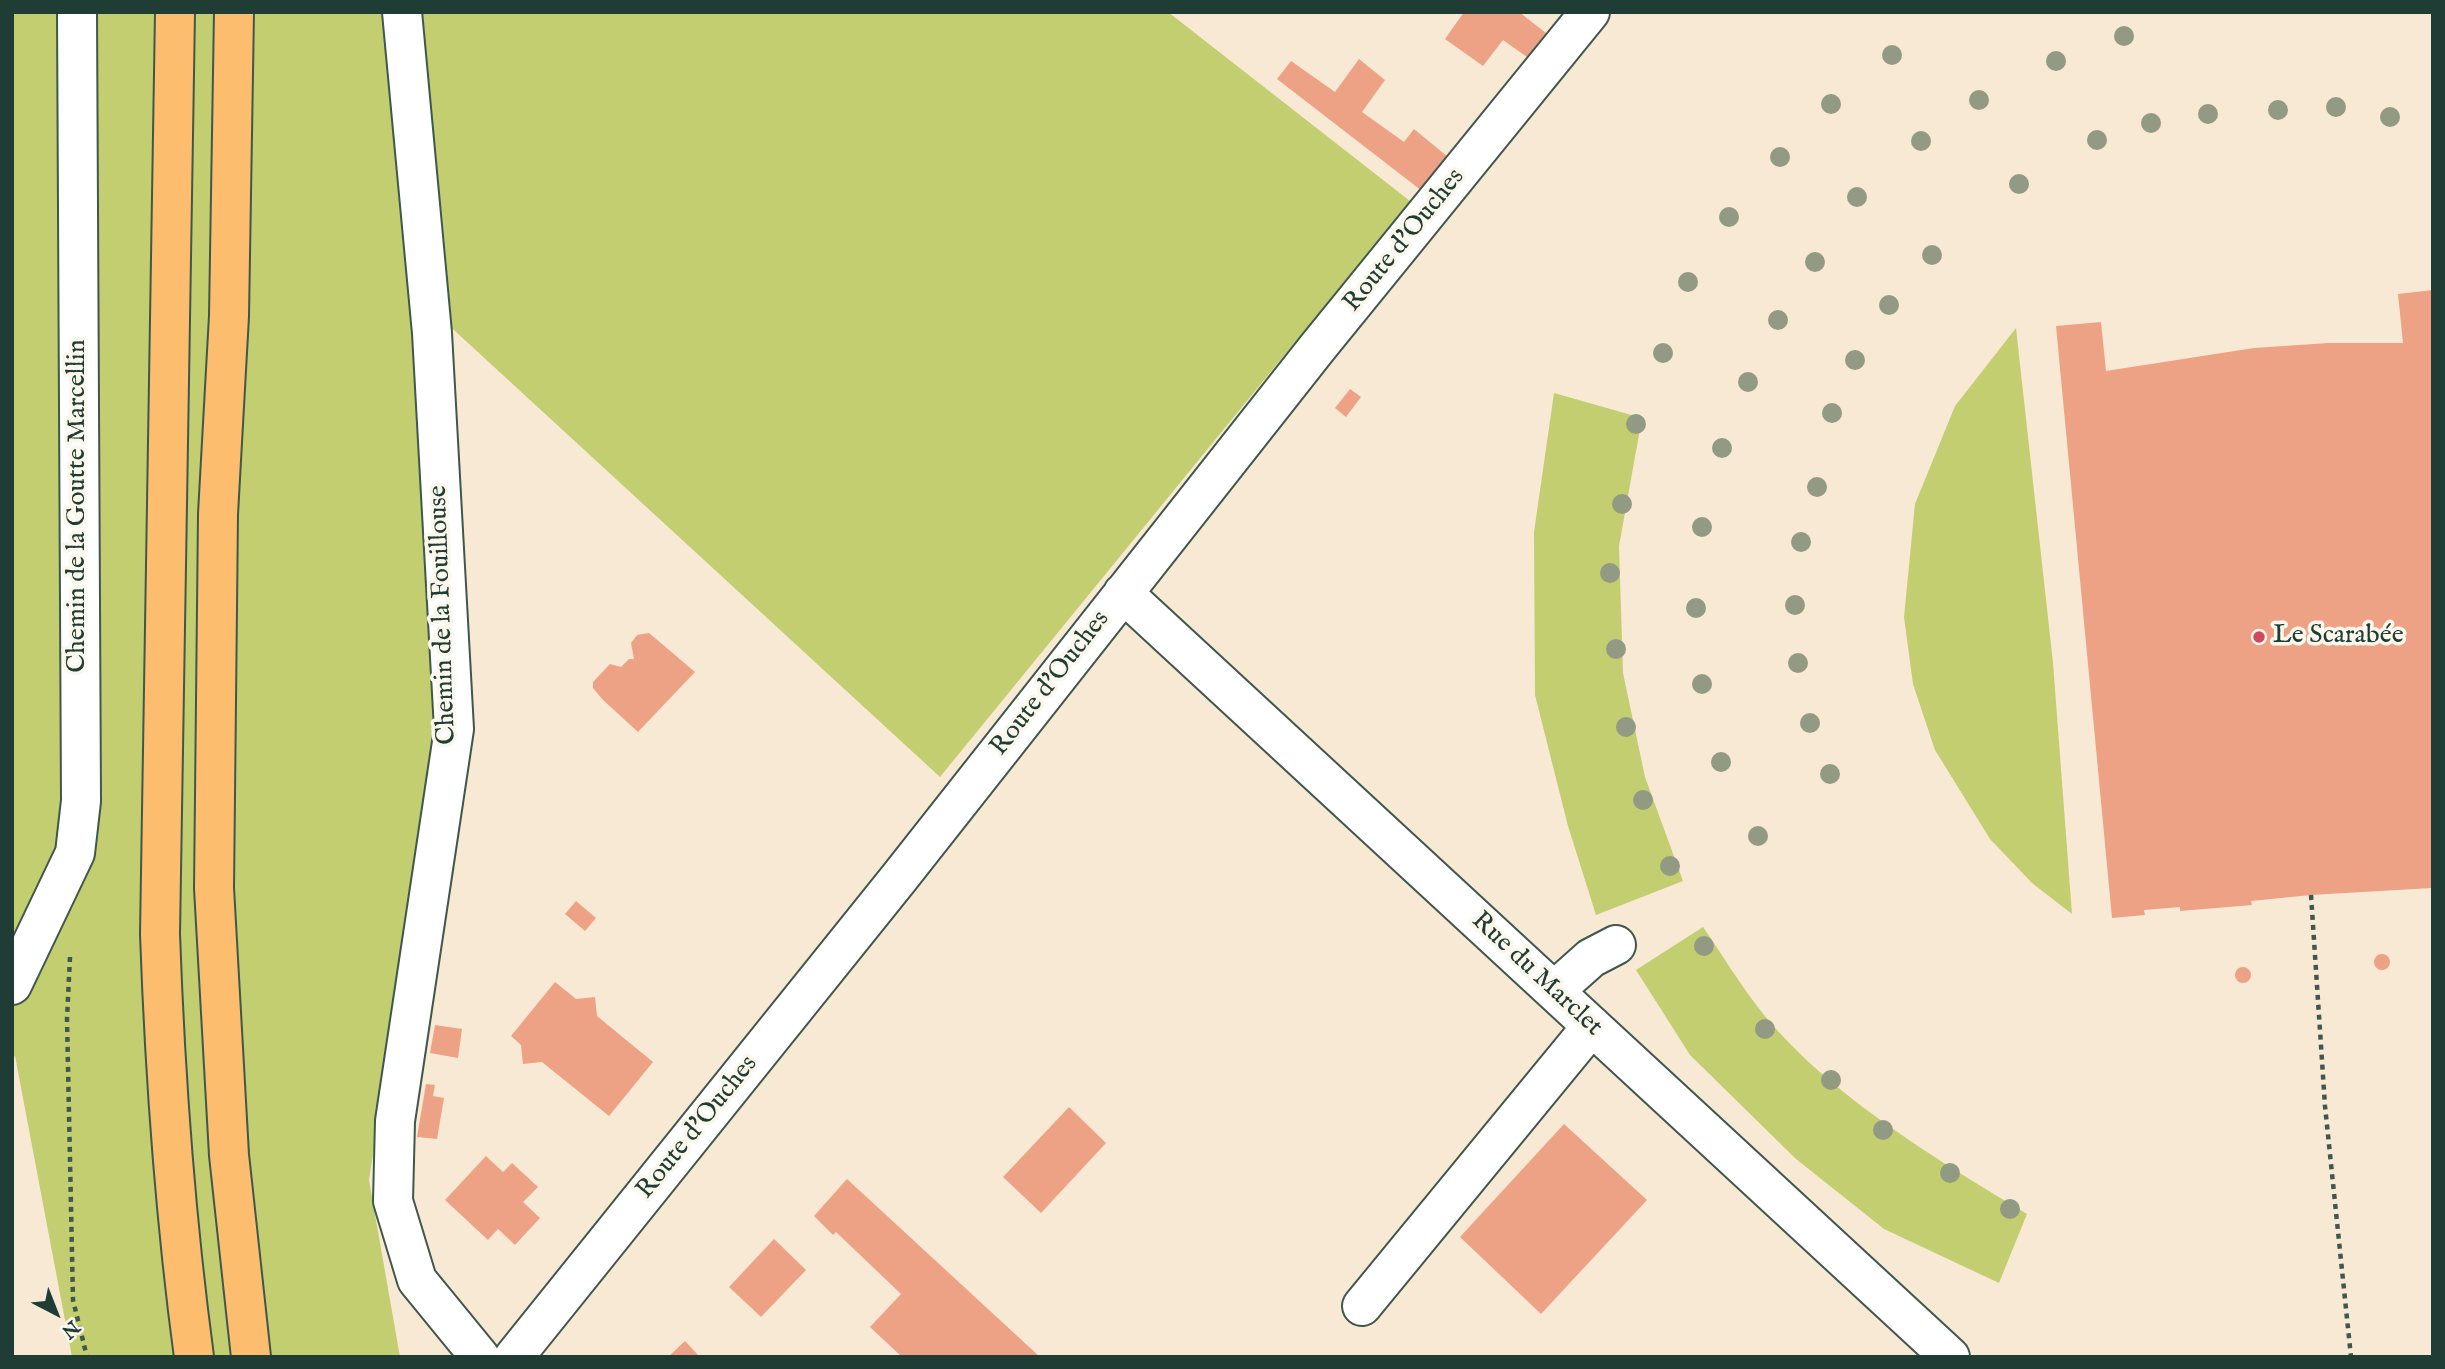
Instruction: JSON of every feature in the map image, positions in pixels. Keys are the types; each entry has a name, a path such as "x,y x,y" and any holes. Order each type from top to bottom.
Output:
{"main road":[{"path":"175,12 160,934 165,1082 177,1230 194,1357"},
{"path":"234,12 229,316 218,514 214,888 229,1156 251,1357"}],"street":[{"name":"Chemin de la Goutte Marcellin","path":"12,985 75,853 81,801 77,12"},
{"name":"Chemin de la Fouillouse","path":"402,12 432,333 454,730 395,1121 393,1201 418,1280 480,1357"},
{"name":"Route d'Ouches","path":"514,1357 900,878 1123,593 1590,12"},
{"name":"Rue du Marclet","path":"1123,593 1950,1357"},
{"path":"1554,991 1591,958 1616,945"},
{"path":"1362,1306 1592,1026"}],"path":[{"path":"2311,895 2325,1106 2351,1357"},
{"path":"70,950 67,1019 73,1300 87,1357"}],"green space":[{"path":"12,12 1168,12 1410,201 940,777 418,297 441,723 369,1180 400,1357 72,1357 15,1056 12,1058"},
{"path":"2016,328 2053,663 2072,914 2032,883 1990,839 1935,750 1913,684 1904,617 1915,504 1955,406"},
{"path":"1554,393 1642,418 1619,546 1623,673 1645,777 1683,881 1596,915 1568,826 1535,695 1534,532"},
{"path":"1703,927 1757,1006 1814,1067 1882,1121 2027,1214 1999,1283 1884,1229 1796,1159 1690,1055 1636,970"}],"building":[{"path":"1464,12 1519,12 1546,33 1527,57 1503,40 1483,66 1445,39"},
{"path":"1359,59 1385,80 1362,112 1404,142 1414,129 1448,157 1422,191 1277,79 1291,61 1335,92"},
{"name":"Le Scarabée","path":"2433,290 2432,888 2311,895 2251,901 2252,905 2180,911 2180,907 2144,910 2145,915 2112,918 2056,326 2101,322 2106,371 2254,348 2328,343 2403,343 2398,294"},
{"path":"1350,389 1361,397 1346,417 1335,408"},
{"path":"649,633 695,672 638,732 603,700 593,688 593,682 610,664 621,667 629,659 634,659 631,643 637,635"},
{"path":"576,901 596,918 585,931 565,914"},
{"path":"2379,954 2385,954 2390,962 2388,968 2379,970 2374,965 2374,959"},
{"path":"2240,967 2246,967 2251,975 2249,981 2240,983 2235,978 2235,972"},
{"path":"555,982 576,999 595,997 597,1016 653,1062 609,1116 542,1062 523,1064 521,1045 511,1036"},
{"path":"435,1025 462,1029 458,1058 430,1053"},
{"path":"426,1084 435,1085 433,1096 444,1098 437,1139 417,1137"},
{"path":"1069,1107 1106,1143 1041,1213 1003,1177"},
{"path":"1564,1124 1647,1200 1541,1314 1460,1237"},
{"path":"486,1156 503,1172 512,1163 538,1187 523,1202 540,1218 515,1245 498,1229 488,1240 445,1200"},
{"path":"847,1179 1040,1357 902,1357 870,1327 901,1294 836,1232 833,1235 814,1216"},
{"path":"774,1239 806,1270 761,1317 729,1287"},
{"path":"685,1341 700,1357 668,1357"}],"place":[{"name":"Le Scarabée","path":"2259,637"}]}
